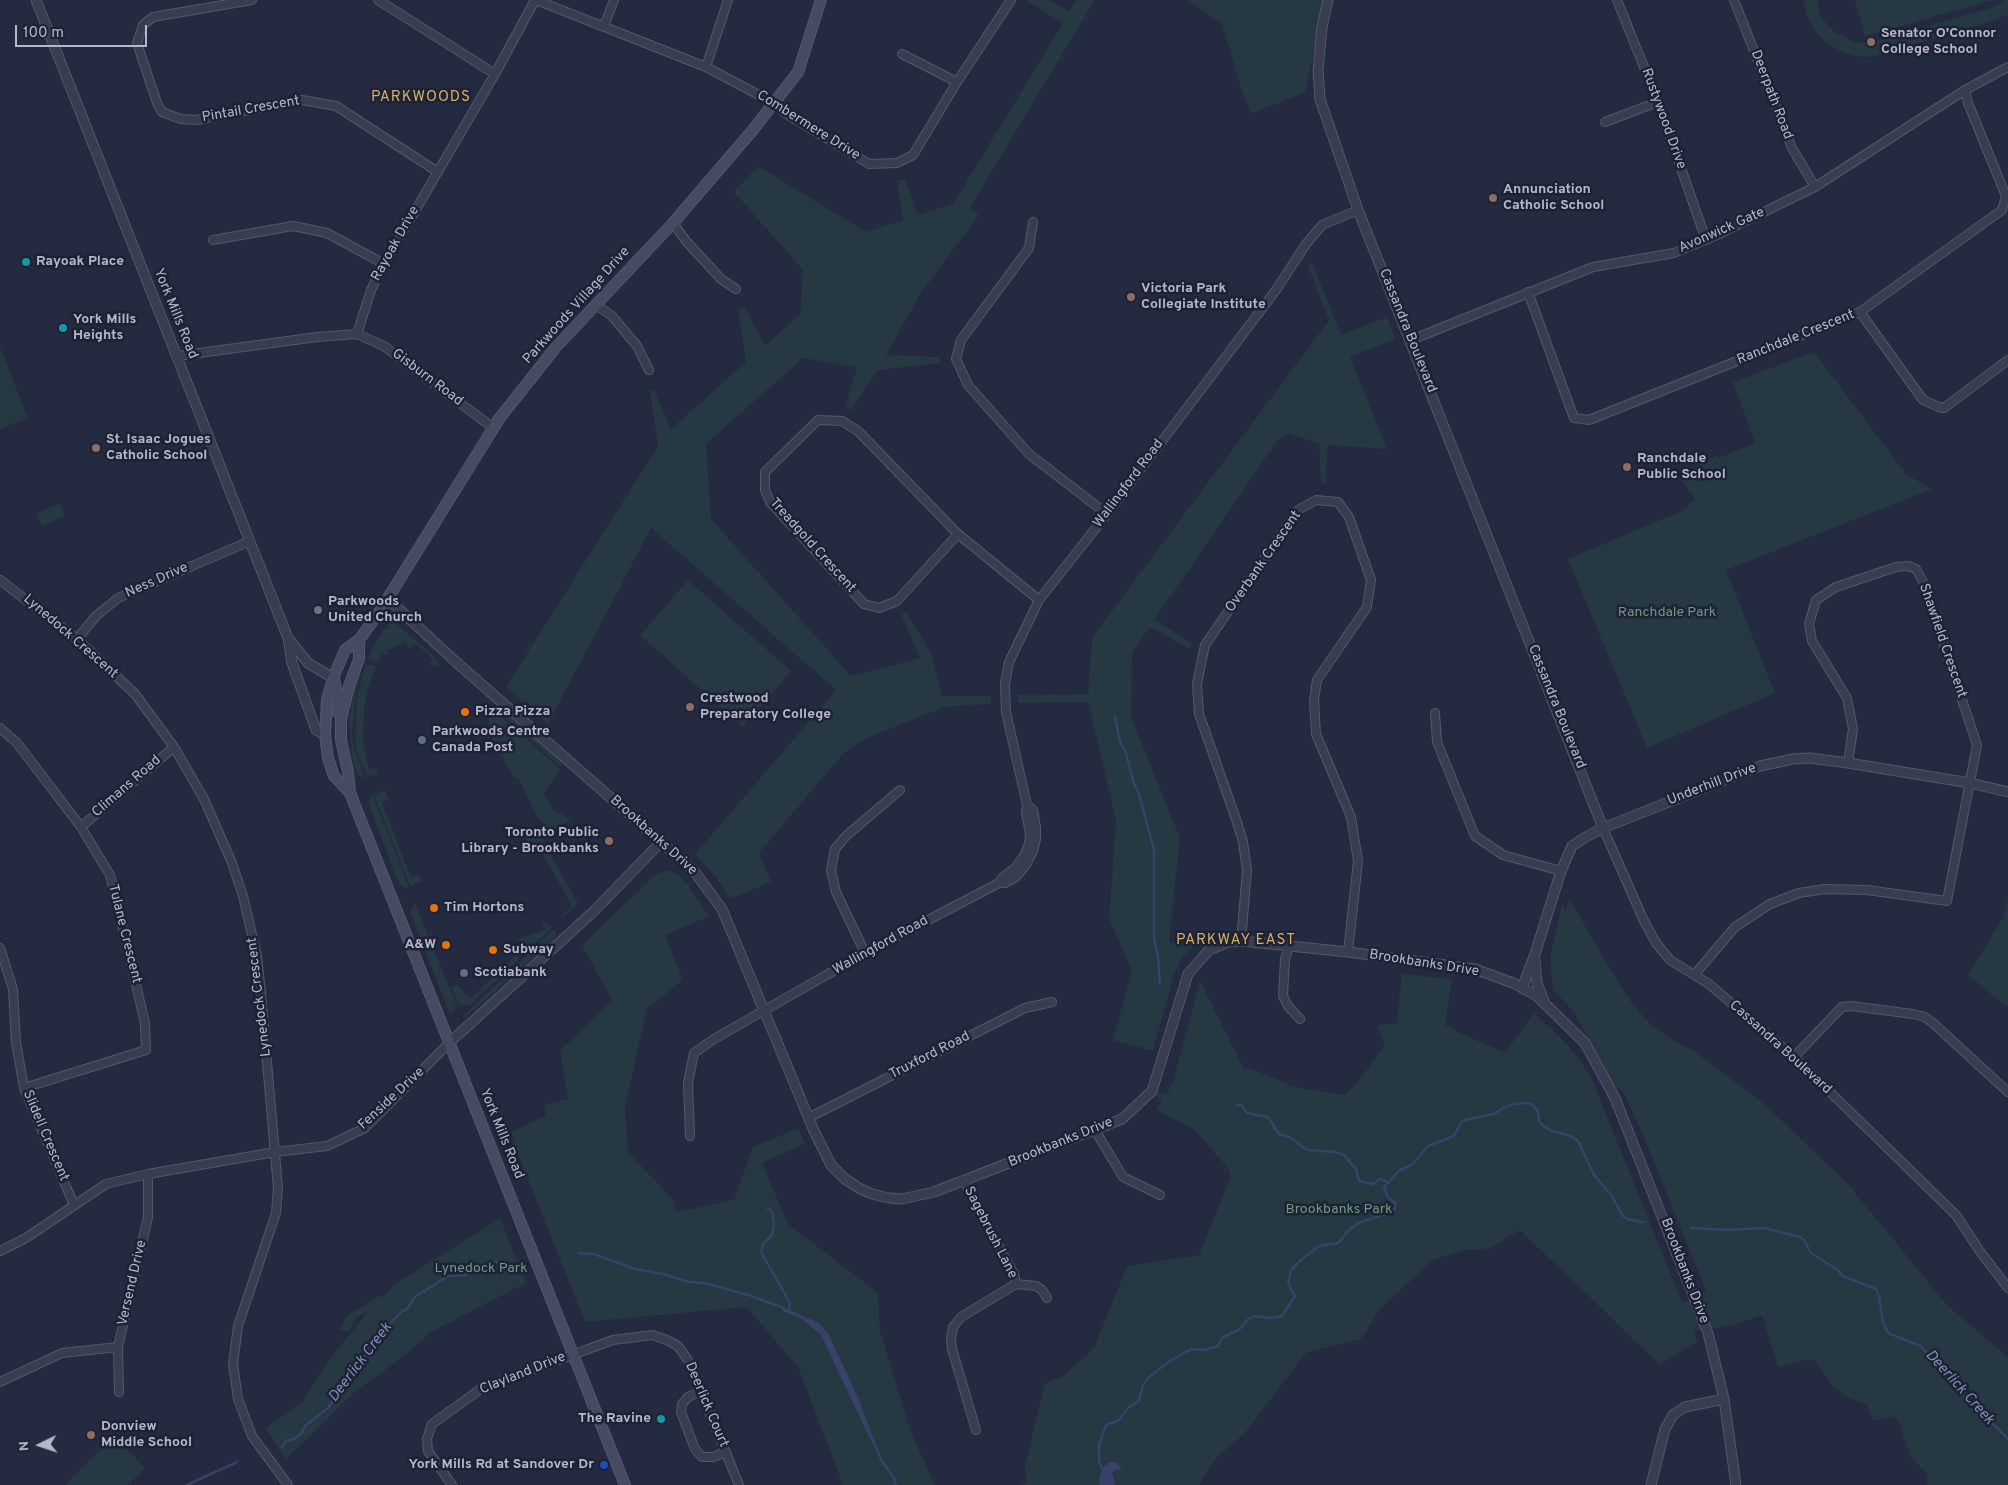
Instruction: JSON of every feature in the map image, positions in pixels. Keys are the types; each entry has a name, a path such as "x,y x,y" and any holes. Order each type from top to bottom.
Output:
{"main road":[{"name":"Parkwoods Village Drive","path":"333,678 347,648 360,640 388,599 492,427 556,347 673,223 798,72 821,0"},
{"name":"Parkwoods Village Drive","path":"349,686 359,659 360,640"},
{"name":"York Mills Road","path":"333,678 327,700 325,735 328,758 334,776 350,793"},
{"path":"333,678 338,699 337,744 342,750"},
{"name":"York Mills Road","path":"349,686 341,719 340,740 348,772 350,793 626,1485"}],"street":[{"name":"York Mills Road","path":"36,0 288,638 292,663 316,730 325,735"},
{"name":"Pintail Crescent","path":"252,0 153,17 143,25 136,43 157,103 162,112 181,119 196,120 302,100 336,106 438,172"},
{"path":"378,0 495,74"},
{"name":"Rayoak Drive","path":"357,334 371,290 384,264 536,0"},
{"name":"Combermere Drive","path":"536,0 706,67 774,103 785,112 868,164 897,164 913,155 957,82 1011,0"},
{"path":"604,26 614,0"},
{"path":"706,67 728,0"},
{"name":"Cassandra Boulevard","path":"1328,0 1322,27 1318,71 1320,99 1358,210 1603,828 1644,921 1656,943 1670,960 1709,984 1794,1057 1956,1215 1978,1250 2008,1288"},
{"name":"Rustywood Drive","path":"1618,0 1658,102 1706,240"},
{"name":"Deerpath Road","path":"1734,0 1792,148 1815,187"},
{"path":"902,54 957,82"},
{"name":"Avonwick Gate","path":"1411,340 1593,267 1674,253 1706,240 1815,187 1965,90 2008,67"},
{"name":"Ranchdale Crescent","path":"1528,292 1574,418 1589,420 1860,312 2002,210 2006,196 1968,103 1965,90"},
{"path":"1605,122 1658,102"},
{"name":"Wallingford Road","path":"690,1136 688,1083 694,1053 714,1039 865,953 999,883 1002,878 1015,868 1024,856 1029,844 1030,834 1026,812 1027,805 1006,712 1005,684 1009,662 1039,600 1107,514 1276,290 1306,244 1322,225 1358,210"},
{"path":"1032,222 1029,248 961,340 956,359 968,385 1029,454 1107,514"},
{"path":"673,223 686,241 721,279 736,289"},
{"path":"213,240 293,226 328,233 384,264"},
{"path":"596,305 612,316 636,346 649,370"},
{"path":"1860,312 1923,400 1939,407 1944,408 2008,360"},
{"path":"177,356 317,337 357,334"},
{"name":"Gisburn Road","path":"357,334 384,346 492,427"},
{"name":"Treadgold Crescent","path":"958,534 897,601 879,608 864,604 770,502 765,490 765,472 818,420 842,421 858,431 958,534 1039,600"},
{"name":"Overbank Crescent","path":"1240,941 1247,870 1242,842 1199,714 1197,684 1205,646 1298,510 1316,500 1338,502 1349,518 1371,580 1367,607 1317,680 1314,700 1316,734 1352,817 1358,861 1348,952"},
{"name":"Ness Drive","path":"77,639 96,616 118,598 250,541"},
{"name":"Shawfield Crescent","path":"1695,974 1735,927 1770,904 1799,893 1825,889 1867,890 1947,901 1977,745 1923,582 1916,569 1908,566 1896,566 1836,588 1816,600 1809,624 1812,641 1847,698 1853,729 1848,763"},
{"name":"Lynedock Crescent","path":"0,580 77,639 136,694 174,747 204,799 232,864 251,928 261,993 278,1188 276,1213 238,1326 233,1364 238,1399 252,1436 288,1485"},
{"name":"Brookbanks Drive","path":"388,599 456,662 495,694 694,871 722,909 831,1165 845,1179 859,1188 889,1198 902,1199 934,1192 1122,1118 1152,1092 1188,974 1209,950 1230,942 1240,941 1348,952 1475,969 1522,988 1546,1003 1585,1042 1615,1098 1708,1333 1724,1398 1736,1485"},
{"name":"York Mills Road","path":"288,638 308,663 321,673 333,678"},
{"path":"1435,713 1437,742 1475,836 1503,855 1561,871"},
{"name":"Tulane Crescent","path":"0,728 17,743 81,827 110,875 145,1024 146,1050 24,1088"},
{"name":"Climans Road","path":"81,827 174,747"},
{"name":"Underhill Drive","path":"1522,988 1535,954 1561,871 1572,846 1603,828 1760,766 1793,759 1809,758 1848,763 1970,783 2008,792"},
{"path":"865,953 836,892 831,870 835,849 846,836 900,790"},
{"name":"Fenside Drive","path":"0,1251 26,1238 106,1184 148,1174 275,1152 327,1146 365,1128 449,1043 593,912 661,842"},
{"path":"1289,946 1285,960 1283,996 1288,1006 1300,1019"},
{"name":"Slidell Crescent","path":"0,948 13,989 16,1042 24,1088 74,1205"},
{"path":"1535,954 1537,984 1546,1003"},
{"name":"Truxford Road","path":"810,1117 1024,1008 1052,1002"},
{"path":"1794,1057 1842,1007 1851,1006 1912,1014 1933,1023 2008,1092"},
{"path":"1095,1130 1123,1177 1160,1195"},
{"name":"Versend Drive","path":"119,1392 118,1348 148,1217 148,1174"},
{"name":"Sagebrush Lane","path":"964,1181 1014,1274 1016,1284"},
{"name":"Sagebrush Lane","path":"976,1430 952,1349 953,1327 961,1317 1016,1284 1036,1286 1042,1290 1047,1298"},
{"name":"Deerlick Court","path":"573,1354 613,1340 652,1335 678,1346 688,1360 739,1485"},
{"path":"0,1382 62,1353 118,1348"},
{"name":"Clayland Drive","path":"452,1485 428,1451 427,1440 432,1424 482,1388 573,1354"},
{"path":"701,1391 688,1397 682,1404 680,1412 694,1449 702,1457 713,1457 726,1452"},
{"path":"1651,1485 1665,1429 1673,1415 1685,1407 1724,1398"}],"green space":[{"path":"1029,0 1049,0 1069,12 1077,0 1095,0 970,208 979,215 921,293 886,355 940,357 940,363 878,370 851,410 845,408 857,367 803,358 706,444 711,519 851,676 920,658 901,615 906,612 932,655 942,696 991,696 991,704 944,707 867,738 843,754 759,853 771,882 730,899 715,876 695,854 836,690 651,528 548,724 506,687 658,446 650,391 654,390 671,429 746,362 738,309 745,307 765,346 800,314 803,270 734,192 758,166 866,232 903,220 897,181 905,179 918,215 953,204 1063,23 1028,2"},
{"path":"1187,0 1326,0 1305,92 1251,114 1241,88 1222,24"},
{"path":"1803,0 1817,0 1820,16 1833,31 1852,41 1862,43 1872,42 1994,7 2004,0 2008,0 2008,14 1998,19 1867,57 1854,56 1826,43 1815,31 1807,16"},
{"path":"1855,0 1993,0 1865,36"},
{"path":"1312,262 1341,335 1387,317 1395,339 1350,357 1387,449 1328,445 1325,483 1321,483 1319,444 1289,433 1277,441 1155,619 1192,644 1189,649 1150,627 1132,653 1131,717 1180,838 1169,942 1194,945 1182,958 1174,974 1153,1051 1113,1040 1132,971 1109,919 1116,820 1088,702 1018,703 1018,695 1088,694 1092,638 1329,320 1308,267"},
{"path":"0,347 28,418 0,429"},
{"name":"Ranchdale Park","path":"1814,352 1906,474 1932,489 1726,570 1775,693 1647,748 1568,559 1682,511 1695,499 1680,478 1706,460 1717,455 1719,458 1755,443 1733,382"},
{"path":"60,503 65,516 42,526 36,514"},
{"path":"688,580 791,671 743,727 640,635"},
{"path":"391,619 440,662 438,665 429,665 433,659 415,643 409,649 406,642 387,650 389,656 382,653 378,663 370,660 368,658 375,643 384,629 386,630 389,627 387,625"},
{"path":"363,662 356,692 352,734 353,744 365,779 358,775 352,757 349,719 355,685"},
{"path":"366,664 376,666 367,692 364,710 363,742 369,769 376,768 379,775 367,776 357,752 355,737 357,698"},
{"path":"500,708 561,761 561,767 496,709"},
{"path":"494,710 560,769 544,794 553,809 571,820 549,833 537,817 518,778 514,778 493,740 493,733 488,720"},
{"path":"385,790 389,800 382,803 411,877 418,874 421,881 410,886 374,795"},
{"path":"372,794 409,888 402,886 397,879 368,803"},
{"path":"534,830 539,834 578,903 561,919 561,916 572,906 536,843 529,846 524,833"},
{"path":"667,870 677,874 687,884 709,916 665,935 683,980 647,1009 625,1107 628,1152 675,1202 677,1212 734,1200 753,1147 798,1128 805,1144 762,1163 788,1224 878,1293 880,1331 912,1435 935,1485 843,1485 798,1367 746,1307 585,1322 521,1162 511,1132 546,1116 544,1105 568,1099 560,1051 612,1000 582,945 656,874"},
{"path":"2008,898 2008,1008 1968,975 2003,918"},
{"name":"Brookbanks Park","path":"1570,899 1631,1002 1650,1024 1674,1041 1695,1052 1762,1102 1847,1183 1947,1305 2008,1357 2008,1485 1928,1485 1926,1473 1910,1456 1899,1423 1893,1416 1873,1421 1867,1404 1848,1398 1832,1386 1816,1362 1811,1359 1778,1367 1762,1315 1732,1325 1694,1331 1697,1341 1660,1365 1520,1230 1489,1249 1465,1250 1433,1260 1381,1308 1361,1339 1307,1352 1244,1434 1215,1459 1199,1485 1021,1485 1026,1482 1025,1466 1045,1383 1062,1377 1094,1348 1127,1266 1199,1255 1231,1176 1227,1167 1194,1129 1156,1110 1162,1101 1151,1092 1167,1094 1173,1081 1200,981 1244,1069 1247,1067 1295,1087 1345,1095 1363,1075 1385,1045 1377,1025 1397,1023 1402,974 1452,979 1445,1025 1505,1053 1534,1013 1567,1044 1582,1063 1593,1082 1682,1302 1695,1301 1706,1291 1642,1132 1623,1092 1610,1081 1603,1063 1575,1014 1553,989 1550,958 1562,905 1566,912"},
{"path":"415,903 456,1004 454,1011 449,1012 410,913"},
{"path":"542,922 552,928 522,956 518,952 521,948 518,939 544,930"},
{"path":"554,929 556,935 554,939 464,1019 463,1016"},
{"path":"516,955 519,959 469,1006 458,1003 452,988 457,984 470,999"},
{"name":"Lynedock Park","path":"500,1218 526,1283 431,1332 408,1353 354,1393 286,1459 265,1428 302,1402 328,1361 368,1312 354,1320 349,1332 339,1329 348,1315 380,1295 381,1298 394,1285"},
{"path":"114,1436 145,1468 128,1485 65,1485"}],"water":[{"path":"783,1307 819,1323 828,1333 859,1400 872,1439 870,1439 821,1335 802,1319 782,1311"},
{"path":"1110,1462 1117,1463 1122,1468 1112,1472 1115,1485 1099,1485 1103,1467"}],"waterway":[{"path":"1115,716 1120,742 1126,753 1133,781 1139,794 1154,850 1154,938 1158,957 1160,985"},
{"name":"Deerlick Creek","path":"1103,1471 1099,1461 1099,1445 1106,1425 1119,1420 1128,1408 1139,1401 1143,1385 1149,1377 1171,1360 1192,1349 1204,1350 1218,1346 1223,1337 1239,1330 1248,1319 1254,1316 1270,1318 1282,1316 1295,1296 1288,1283 1291,1270 1319,1246 1338,1243 1350,1229 1360,1222 1393,1212 1395,1203 1387,1196 1384,1187 1400,1170 1412,1165 1428,1146 1454,1136 1460,1124 1465,1120 1494,1114 1514,1104 1528,1103 1533,1105 1538,1112 1539,1121 1543,1126 1552,1131 1571,1136 1578,1141 1594,1175 1612,1196 1623,1216 1627,1219 1643,1222"},
{"path":"1237,1105 1241,1105 1247,1113 1268,1117 1279,1134 1291,1138 1307,1150 1336,1152 1344,1155 1356,1169 1359,1181 1373,1184 1381,1179 1389,1183"},
{"path":"767,1208 772,1211 774,1224 772,1235 763,1244 761,1252 790,1303 789,1309"},
{"name":"Deerlick Creek","path":"1691,1228 1728,1230 1764,1228 1800,1237 1804,1240 1811,1253 1838,1270 1842,1276 1876,1289 1879,1296 1883,1323 1888,1333 1921,1346 1930,1358 1950,1375 1956,1387 1975,1411 1995,1426 2008,1439"},
{"name":"Deerlick Creek","path":"579,1253 594,1254 635,1269 663,1274 689,1282 704,1283 752,1296 783,1308"},
{"name":"Deerlick Creek","path":"282,1447 286,1441 294,1439 301,1434 305,1426 328,1408 372,1343 402,1311 407,1309 415,1297 448,1276 464,1275 498,1262"},
{"name":"Deerlick Creek","path":"872,1439 896,1485"},
{"name":"Deerlick Creek","path":"187,1485 237,1462"}],"place":[{"name":"Senator O'Connor College School","path":"1871,42"},
{"name":"Annunciation Catholic School","path":"1493,198"},
{"name":"Rayoak Place","path":"26,262"},
{"name":"Victoria Park Collegiate Institute","path":"1131,297"},
{"name":"York Mills Heights","path":"63,328"},
{"name":"St. Isaac Jogues Catholic School","path":"96,448"},
{"name":"Ranchdale Public School","path":"1627,467"},
{"name":"Parkwoods United Church","path":"318,610"},
{"name":"Crestwood Preparatory College","path":"690,707"},
{"name":"Pizza Pizza","path":"465,712"},
{"name":"Parkwoods Centre Canada Post","path":"422,740"},
{"name":"Toronto Public Library - Brookbanks","path":"609,841"},
{"name":"Tim Hortons","path":"434,908"},
{"name":"A&W","path":"446,945"},
{"name":"Subway","path":"493,950"},
{"name":"Scotiabank","path":"464,973"},
{"name":"The Ravine","path":"661,1419"},
{"name":"Donview Middle School","path":"91,1435"},
{"name":"York Mills Rd at Sandover Dr","path":"604,1465"}],"district":[{"name":"PARKWOODS","path":"421,98"},
{"name":"PARKWAY EAST","path":"1236,941"}]}
